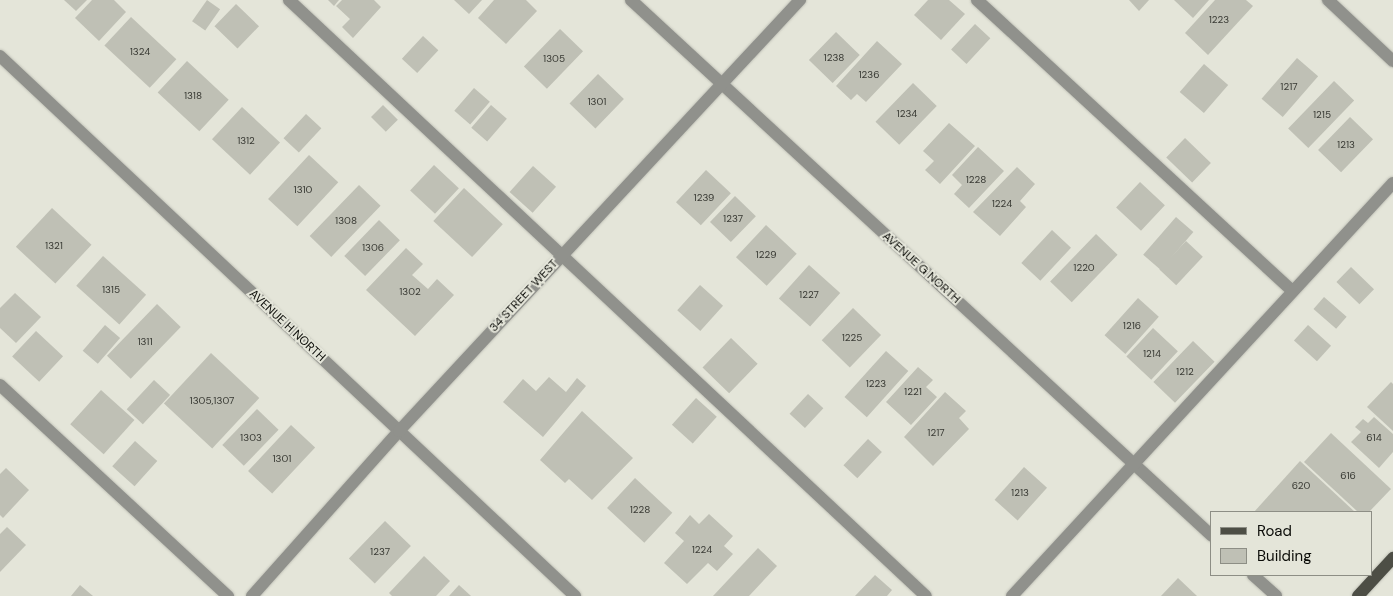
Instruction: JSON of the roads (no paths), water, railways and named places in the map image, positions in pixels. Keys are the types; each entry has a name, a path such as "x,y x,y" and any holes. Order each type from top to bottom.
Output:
{"main road":[{"path":"1358,596 1393,558"}],"street":[{"path":"289,0 563,254 926,596"},
{"name":"AVENUE G NORTH","path":"631,0 1210,534"},
{"name":"34 STREET WEST","path":"252,596 398,431 800,0"},
{"path":"977,0 1292,291"},
{"path":"1328,0 1393,61"},
{"name":"AVENUE H NORTH","path":"0,56 576,596"},
{"path":"1012,596 1393,183"},
{"path":"0,385 228,596"},
{"path":"1254,576 1276,596"}]}
